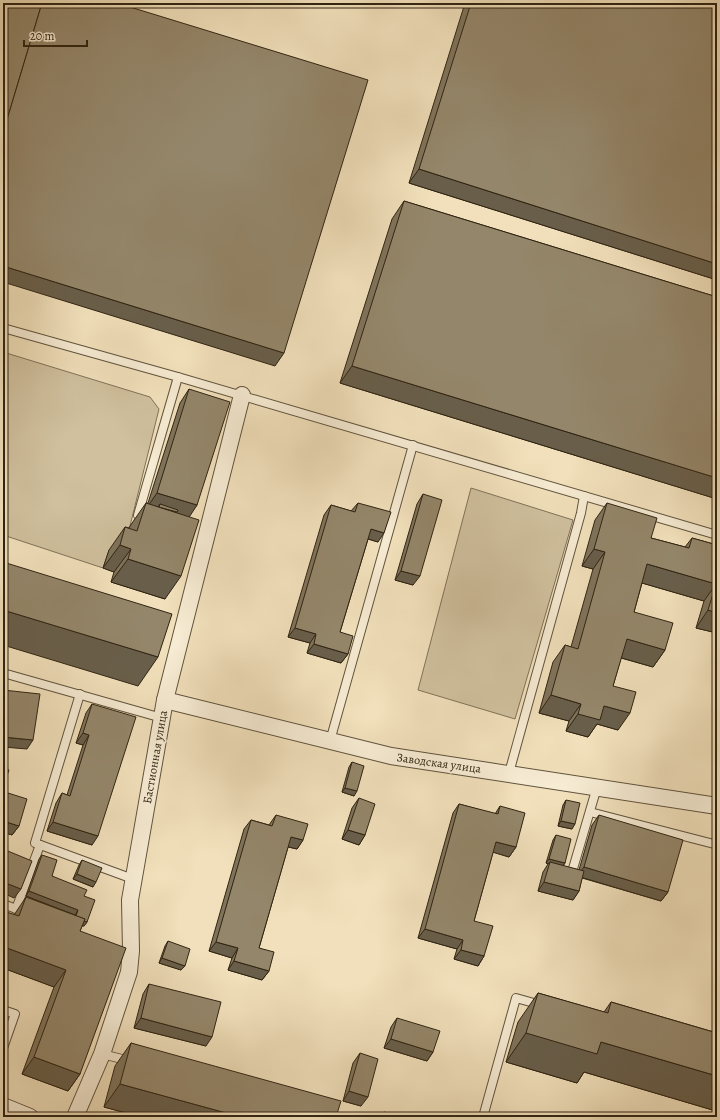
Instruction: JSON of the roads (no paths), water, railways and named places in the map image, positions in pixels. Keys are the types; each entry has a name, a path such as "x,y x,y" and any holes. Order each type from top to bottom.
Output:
{"street":[{"name":"Бастионная улица","path":"75,1117 102,1054 129,972 128,949 130,900 165,700 242,395"},
{"name":"Заводская улица","path":"165,700 391,756 717,806"},
{"path":"3,1106 29,1117"}],"lane":[{"path":"3,328 242,395 717,535"},
{"path":"138,515 178,377"},
{"path":"330,741 413,446"},
{"path":"509,773 579,520 584,496"},
{"path":"3,673 162,718"},
{"path":"80,694 35,843 133,879"},
{"path":"572,872 597,787"},
{"path":"590,812 714,844"},
{"path":"16,909 40,845"},
{"path":"3,904 38,917"},
{"path":"483,1117 516,998 553,1009"},
{"path":"3,1010 15,1014 3,1048"},
{"path":"102,1054 140,1064"}]}
